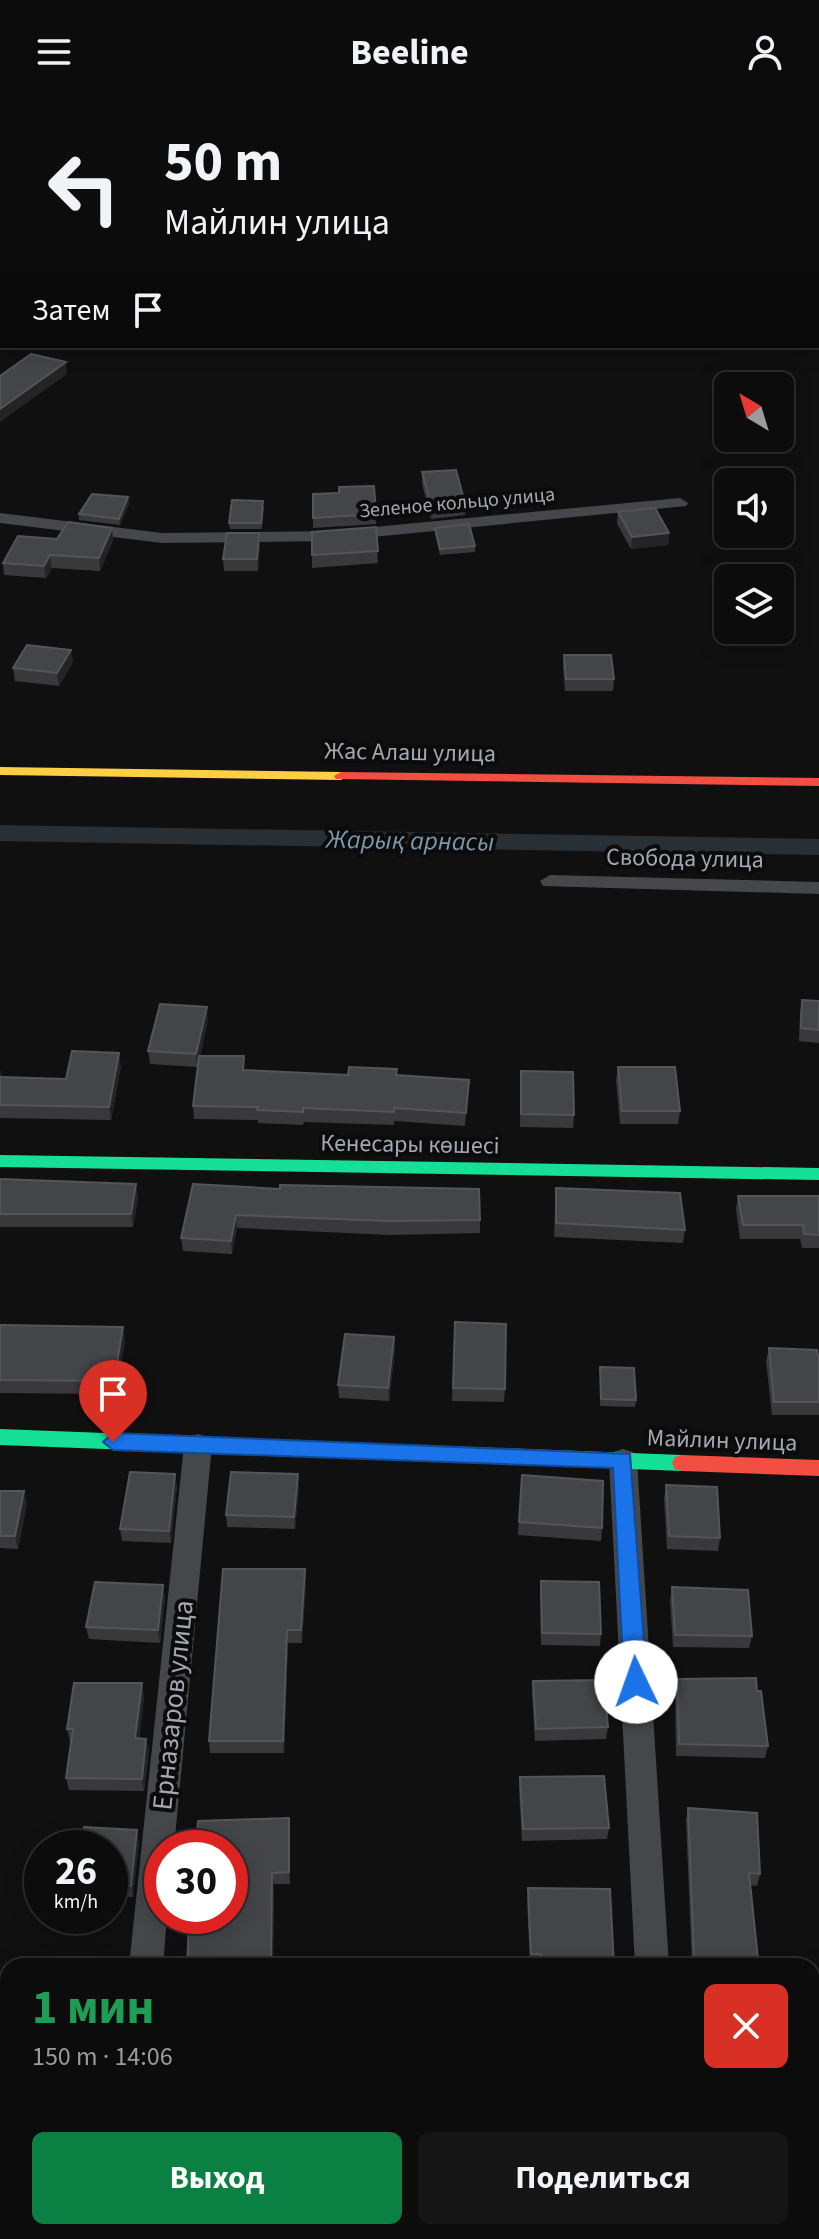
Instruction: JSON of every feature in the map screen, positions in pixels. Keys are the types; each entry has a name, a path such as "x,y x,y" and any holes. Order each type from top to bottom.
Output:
{"street":[{"name":"Зеленое кольцо улица","path":"0,518 162,538 332,536 680,503"},
{"name":"Жас Алаш улица","path":"0,771 819,782"},
{"name":"Свобода улица","path":"550,881 819,888"},
{"name":"Кенесары көшесі","path":"0,1161 819,1174"},
{"name":"Майлин улица","path":"0,1437 819,1468"},
{"name":"Ерназаров улица","path":"147,1958 198,1445"},
{"path":"623,1460 652,1958"}],"building":[{"path":"31,354 66,362 0,409 0,376"},
{"path":"456,470 465,503 431,506 422,472"},
{"path":"374,486 376,514 313,518 313,494 339,493 339,487"},
{"path":"92,494 128,497 119,519 79,514"},
{"path":"232,500 263,501 261,523 229,523"},
{"path":"655,508 669,533 632,537 618,512"},
{"path":"68,522 112,528 99,558 50,555 44,566 3,563 18,536 57,539"},
{"path":"469,524 475,546 440,549 435,528"},
{"path":"376,527 378,551 312,555 312,532"},
{"path":"227,533 259,533 257,559 223,559"},
{"path":"27,645 71,650 57,673 13,668"},
{"path":"564,655 611,655 614,679 566,679"},
{"path":"802,1000 819,1001 819,1030 801,1028"},
{"path":"160,1004 207,1007 196,1054 148,1051"},
{"path":"72,1051 119,1053 109,1107 0,1105 0,1077 66,1079"},
{"path":"199,1056 244,1056 243,1070 348,1075 349,1067 397,1069 396,1075 469,1080 466,1113 394,1108 394,1112 303,1108 303,1112 257,1110 258,1107 193,1106"},
{"path":"618,1067 675,1067 680,1111 622,1111"},
{"path":"521,1071 573,1072 574,1115 521,1114"},
{"path":"0,1179 136,1184 131,1214 0,1214"},
{"path":"193,1184 280,1189 280,1185 479,1189 480,1220 389,1221 236,1215 231,1241 181,1238"},
{"path":"556,1188 680,1193 685,1230 556,1223"},
{"path":"738,1196 819,1196 819,1235 804,1234 803,1225 743,1225"},
{"path":"455,1322 506,1324 505,1389 453,1388"},
{"path":"0,1325 123,1327 114,1381 0,1380"},
{"path":"345,1334 394,1337 388,1388 338,1385"},
{"path":"769,1348 817,1350 819,1402 774,1402"},
{"path":"600,1367 634,1368 636,1400 601,1399"},
{"path":"130,1472 175,1474 169,1531 120,1529"},
{"path":"231,1472 298,1474 294,1517 226,1515"},
{"path":"522,1475 603,1481 602,1528 519,1522"},
{"path":"666,1485 717,1487 720,1538 669,1536"},
{"path":"0,1491 24,1491 15,1536 0,1536"},
{"path":"223,1569 305,1569 301,1630 287,1630 283,1741 209,1741"},
{"path":"541,1581 599,1582 601,1634 542,1633"},
{"path":"95,1582 163,1585 158,1630 86,1627"},
{"path":"672,1587 748,1590 752,1636 675,1635"},
{"path":"756,1678 757,1691 761,1691 768,1746 679,1744 677,1679"},
{"path":"604,1680 608,1727 536,1729 533,1681"},
{"path":"74,1683 142,1683 135,1738 146,1739 142,1779 66,1778 73,1729 67,1729"},
{"path":"604,1776 609,1828 523,1829 520,1777"},
{"path":"688,1808 757,1813 760,1874 749,1873 758,1958 694,1958"},
{"path":"289,1818 289,1872 272,1873 271,1958 187,1958 188,1934 248,1934 248,1830 197,1830 198,1821"},
{"path":"84,1827 137,1830 131,1886 128,1886 128,1830 84,1830"},
{"path":"528,1888 610,1889 614,1958 541,1958 541,1954 531,1954"}],"waterway":[{"name":"Жарық арнасы","path":"0,833 819,847"}],"traffic: fast":[{"path":"0,1161 819,1174"},
{"path":"0,1437 682,1463"}],"traffic: slow":[{"path":"0,771 341,776"}],"traffic: jam":[{"path":"341,776 819,782"},
{"path":"682,1463 819,1468"}],"route":[{"path":"113,1442 623,1460 636,1682"}]}
